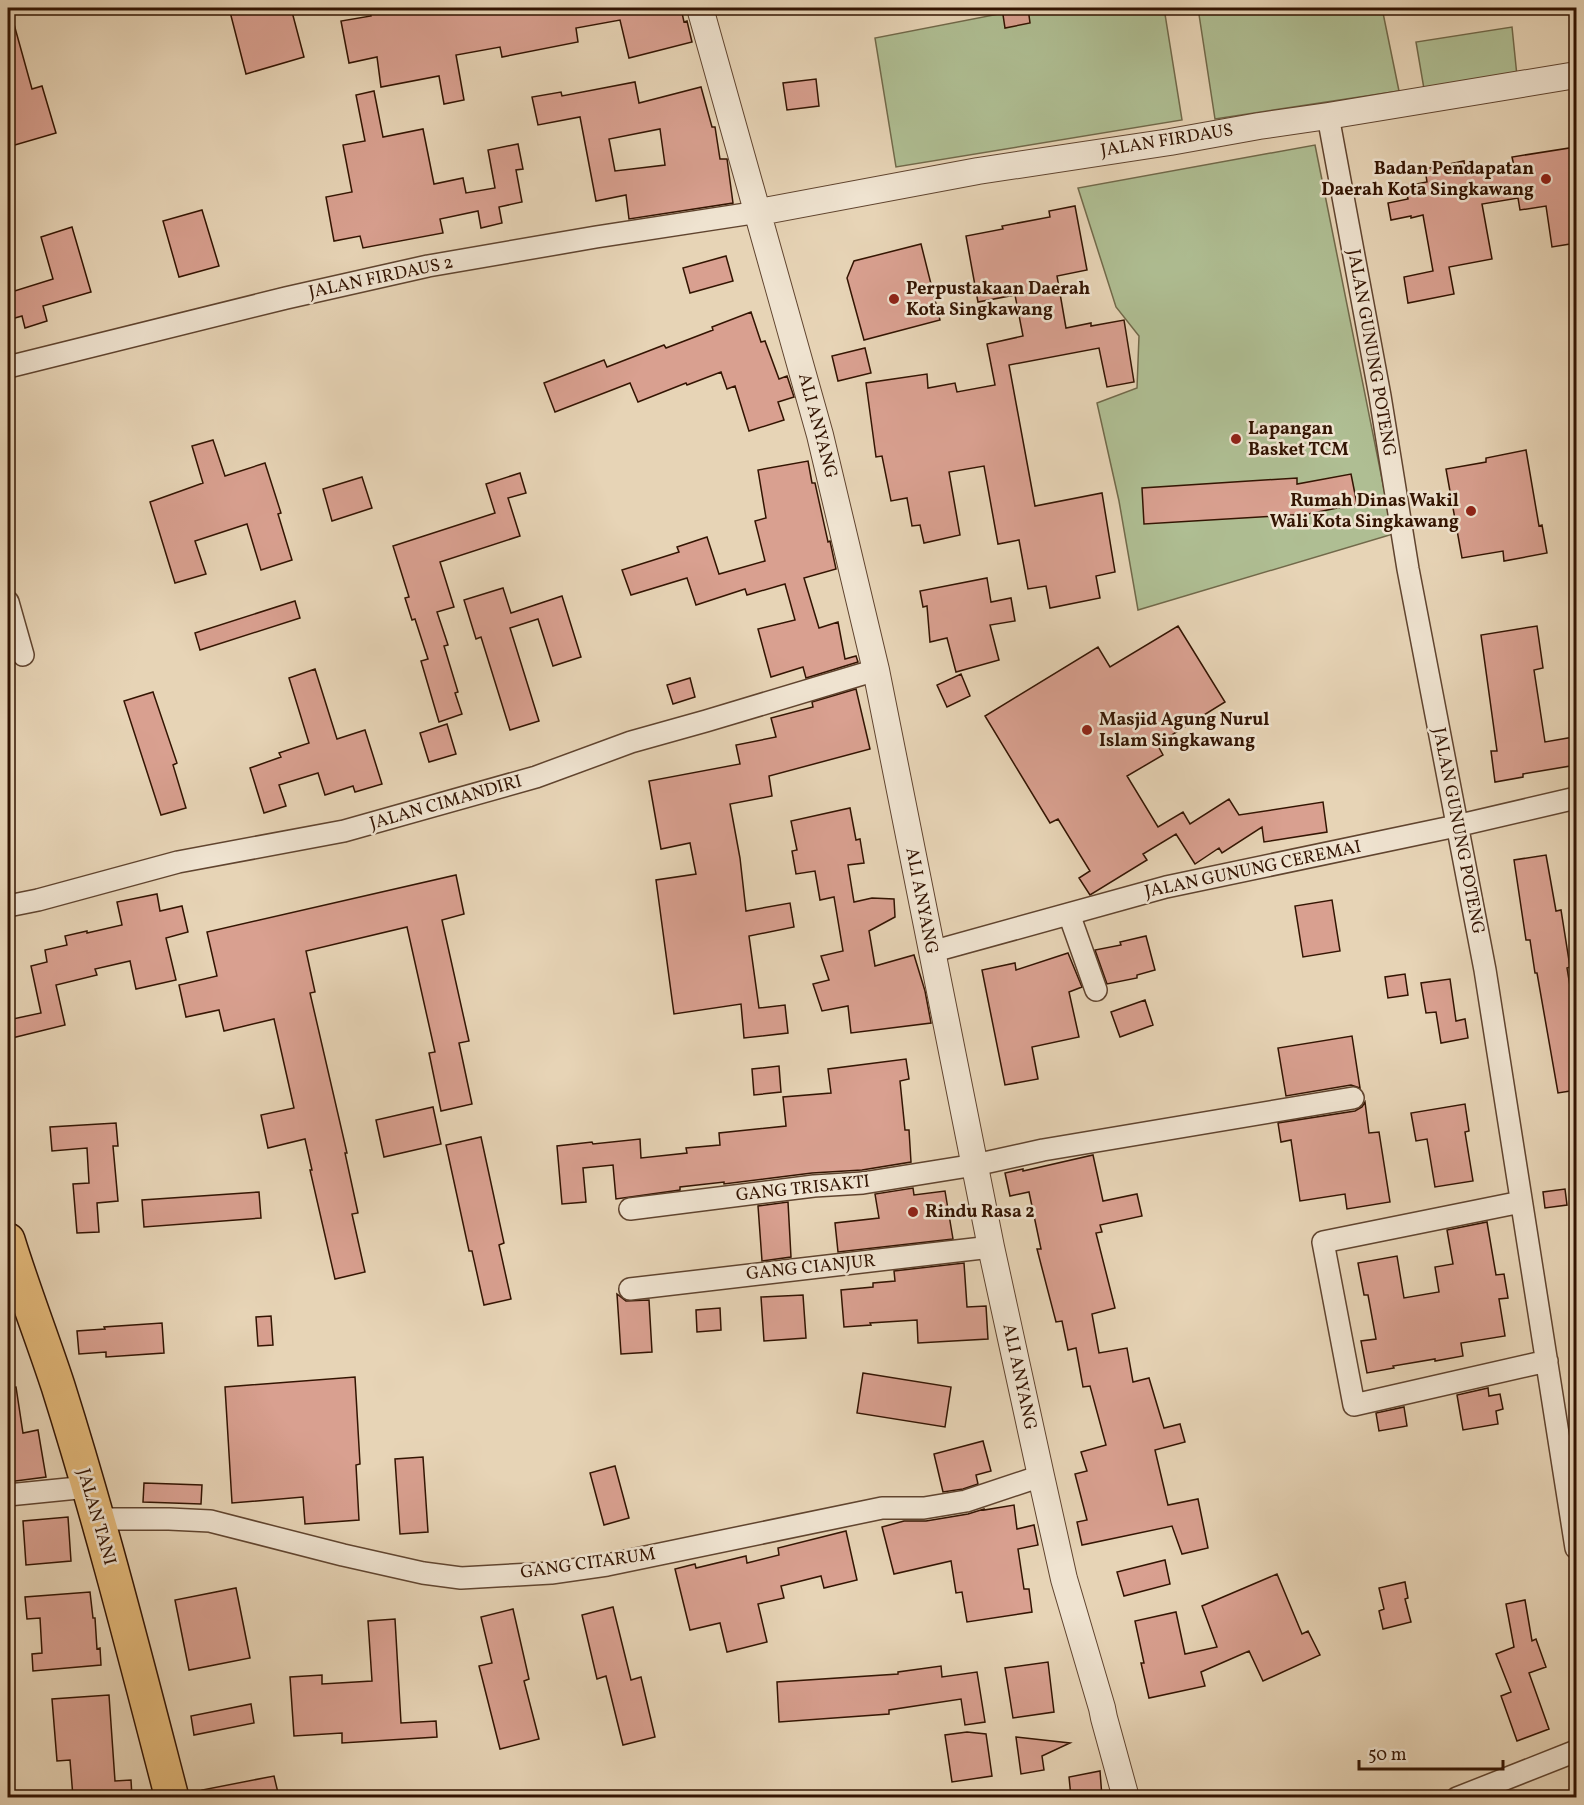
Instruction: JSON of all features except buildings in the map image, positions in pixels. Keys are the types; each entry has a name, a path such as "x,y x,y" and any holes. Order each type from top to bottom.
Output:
{"highway":[{"name":"JALAN TANI","path":"8,1240 88,1486 172,1797"}],"street":[{"name":"ALI ANYANG","path":"700,8 820,435 876,670 991,1247 1041,1476 1064,1579 1126,1797"},
{"name":"JALAN FIRDAUS","path":"759,212 978,171 1576,75"},
{"name":"JALAN GUNUNG POTENG","path":"1328,116 1380,396 1408,569 1485,970 1576,1548"},
{"name":"JALAN FIRDAUS 2","path":"8,367 240,309 428,266 759,212"},
{"path":"8,602 23,655"},
{"name":"JALAN CIMANDIRI","path":"8,906 178,862 344,831 536,777 631,742 706,722 876,670"},
{"name":"JALAN GUNUNG CEREMAI","path":"931,952 1166,887 1456,826 1576,798"},
{"path":"1069,914 1096,990"},
{"name":"GANG TRISAKTI","path":"630,1209 814,1186 863,1183 1353,1098"},
{"path":"1521,1202 1323,1242 1353,1405 1546,1361"},
{"name":"GANG CIANJUR","path":"630,1289 991,1247"},
{"name":"GANG CITARUM","path":"97,1519 210,1521 343,1556 423,1573 445,1577 485,1577 551,1573 607,1565 882,1508 924,1508 966,1501 1041,1476"},
{"path":"8,1495 88,1486"},
{"path":"1456,1797 1576,1750"}],"green space":[{"path":"1029,8 1164,8 1182,120 896,167 875,38"},
{"path":"1198,8 1382,8 1399,91 1215,119"},
{"path":"1512,27 1517,76 1424,89 1416,42"},
{"path":"1315,145 1393,534 1138,610 1119,501 1097,403 1137,388 1139,336 1116,307 1078,188"}],"place":[{"name":"Badan Pendapatan Daerah Kota Singkawang","path":"1546,179"},
{"name":"Perpustakaan Daerah Kota Singkawang","path":"894,299"},
{"name":"Lapangan Basket TCM","path":"1236,439"},
{"name":"Rumah Dinas Wakil Wali Kota Singkawang","path":"1471,511"},
{"name":"Masjid Agung Nurul Islam Singkawang","path":"1087,730"},
{"name":"Rindu Rasa 2","path":"913,1212"}]}
